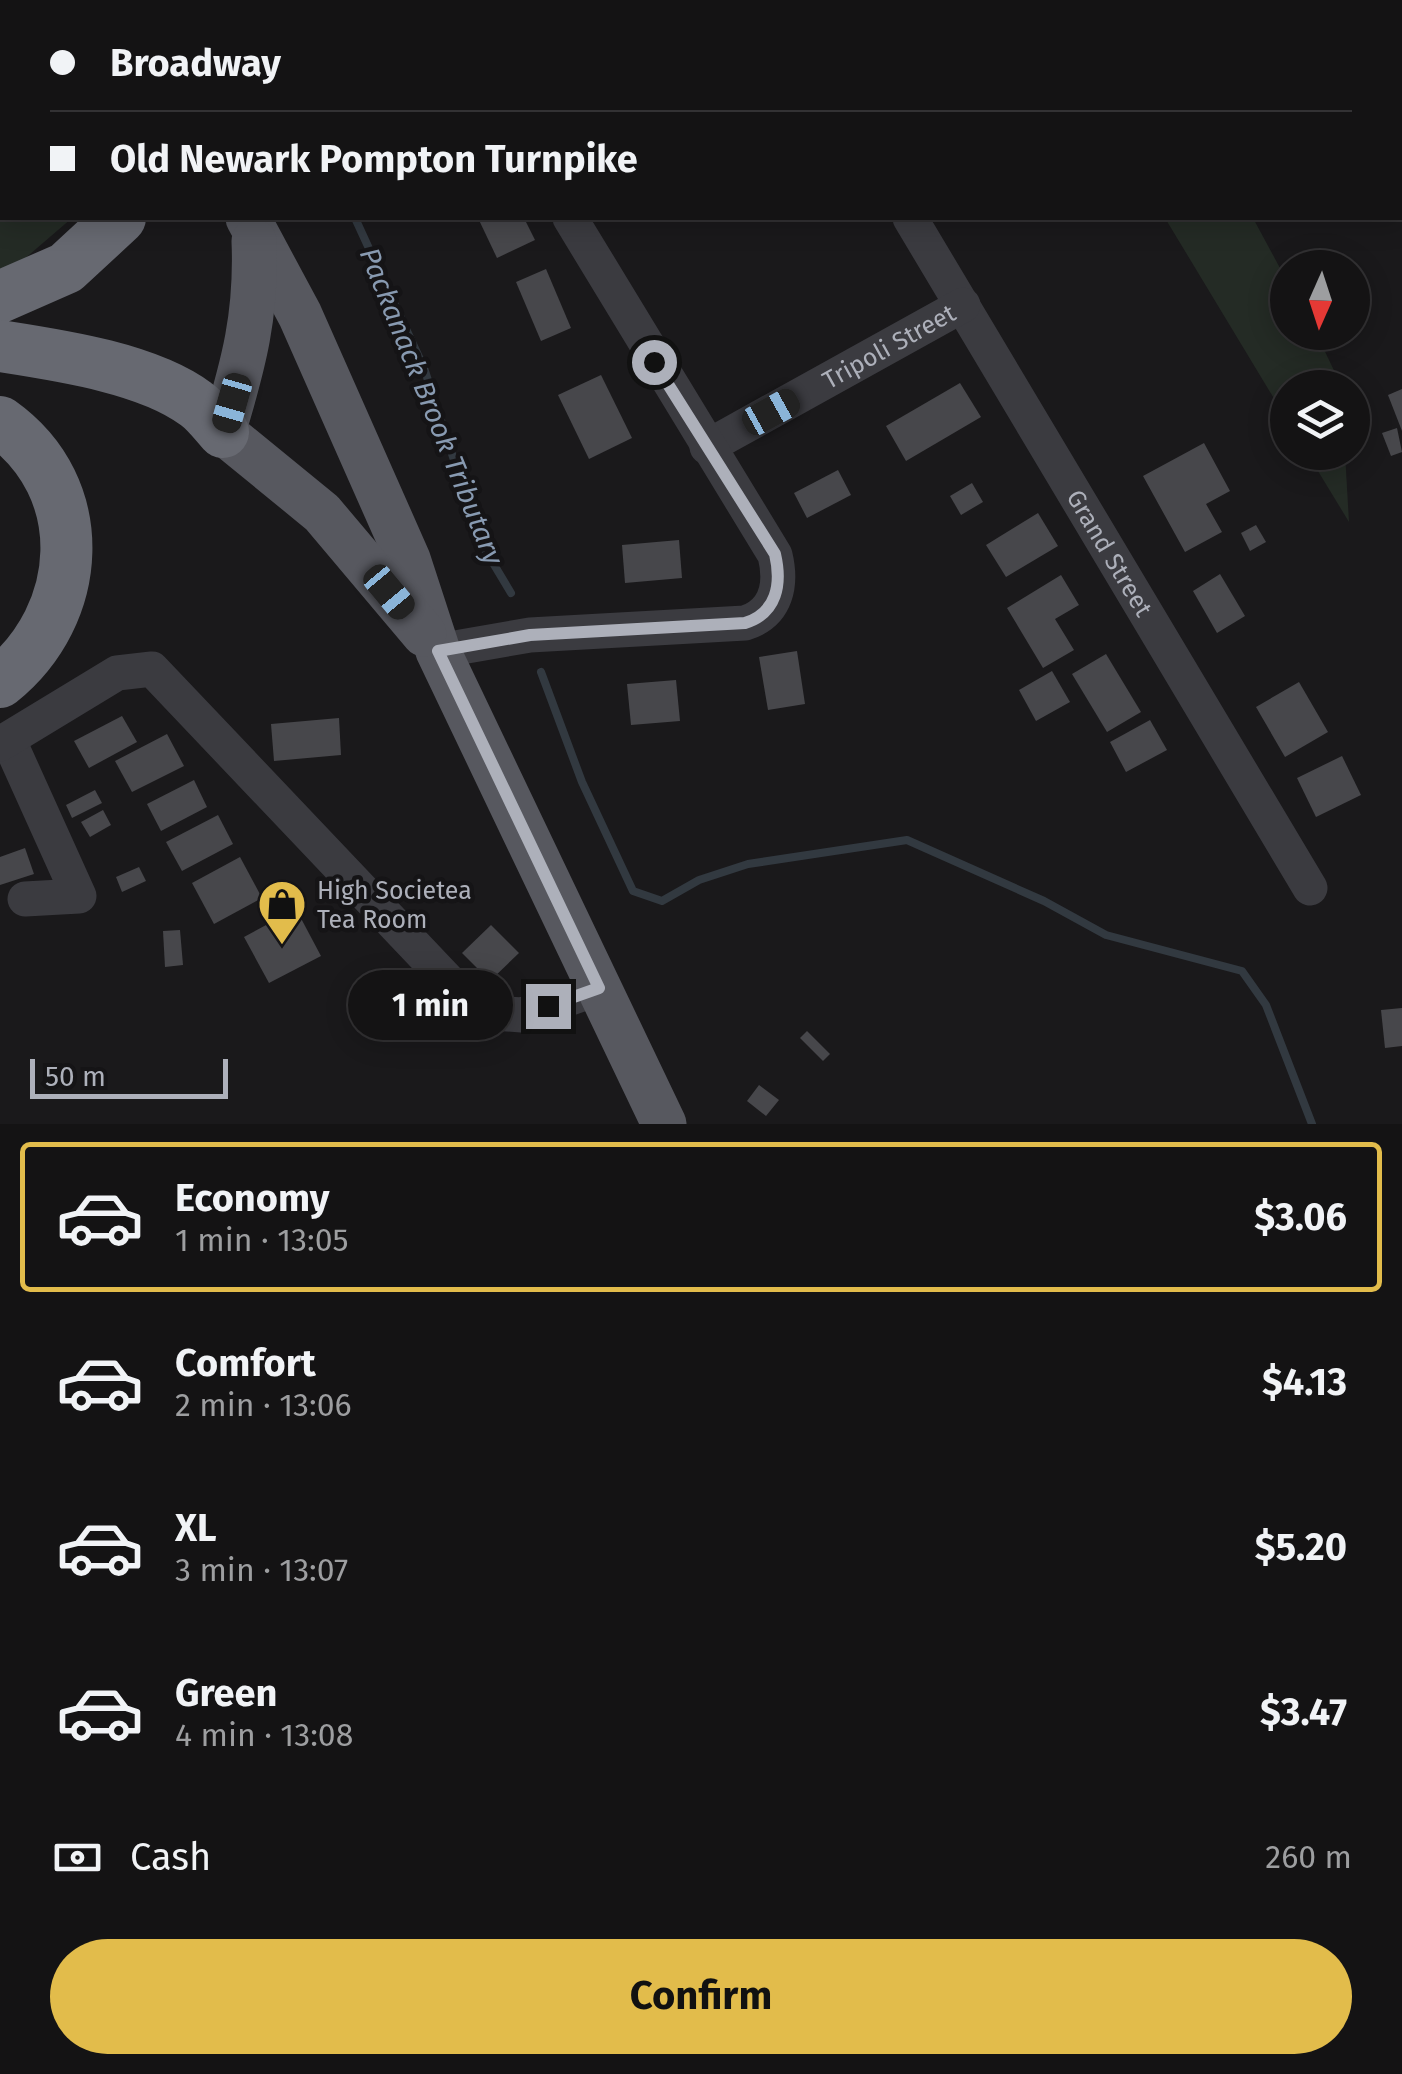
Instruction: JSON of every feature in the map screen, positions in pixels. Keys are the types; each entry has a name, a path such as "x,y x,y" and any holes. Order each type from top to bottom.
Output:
{"highway":[{"path":"0,297 66,268 118,220"},
{"path":"0,346 99,365 150,382 195,403 224,432"},
{"path":"0,376 90,394 183,431 224,432"},
{"path":"0,422 30,448 54,486 66,553 60,603 47,630 31,654 0,682"}],"main road":[{"path":"251,223 257,299 249,346 224,432 322,513 438,651"},
{"path":"251,223 300,314 408,558 438,651 664,1124"}],"street":[{"path":"438,651 530,635 758,618 777,591 775,554 571,220"},
{"name":"Grand Street","path":"911,220 1310,888"},
{"name":"Tripoli Street","path":"707,447 964,306"},
{"path":"25,899 80,896 4,742 117,673 152,669 453,986 493,1013 522,1015 599,988"}],"shaded area":[{"path":"0,220 70,220 8,273 0,274"},
{"path":"1166,220 1254,220 1270,250 1270,350 1324,350 1334,370 1270,370 1270,392"},
{"path":"1317,470 1346,470 1349,522"}],"building":[{"path":"479,220 525,220 535,240 497,258"},
{"path":"546,269 571,328 541,341 516,282"},
{"path":"601,375 632,438 589,459 558,395"},
{"path":"960,383 981,417 906,461 886,426"},
{"path":"1402,389 1402,431 1388,395"},
{"path":"1397,428 1402,452 1391,456 1382,433"},
{"path":"1204,443 1230,491 1206,504 1222,532 1185,552 1143,476"},
{"path":"838,470 851,495 807,518 794,493"},
{"path":"972,483 983,502 961,515 950,496"},
{"path":"1038,513 1058,546 1006,577 986,545"},
{"path":"1256,525 1266,542 1250,551 1241,533"},
{"path":"679,540 682,578 625,583 622,545"},
{"path":"1220,574 1245,616 1217,633 1193,591"},
{"path":"1061,575 1079,605 1055,619 1074,650 1043,668 1007,608"},
{"path":"797,651 805,704 768,710 759,657"},
{"path":"1106,654 1141,712 1107,732 1072,674"},
{"path":"1052,671 1070,702 1036,721 1019,690"},
{"path":"676,680 680,721 631,725 627,684"},
{"path":"1299,682 1328,732 1285,757 1256,707"},
{"path":"122,716 137,742 89,768 74,741"},
{"path":"339,718 341,755 274,761 271,724"},
{"path":"1150,720 1167,750 1126,772 1110,742"},
{"path":"167,734 184,766 132,792 115,761"},
{"path":"1342,756 1361,795 1316,817 1297,778"},
{"path":"194,780 207,807 161,831 147,804"},
{"path":"95,790 102,803 72,818 66,805"},
{"path":"103,810 111,825 90,837 81,822"},
{"path":"218,815 233,844 182,871 166,842"},
{"path":"25,848 34,874 0,885 0,857"},
{"path":"240,857 262,898 214,924 192,883"},
{"path":"139,867 146,881 122,892 116,877"},
{"name":"High Societea Tea Room","path":"296,909 321,956 269,983 244,937"},
{"path":"491,925 519,953 490,981 462,953"},
{"path":"180,930 183,965 165,967 163,931"},
{"path":"1402,1008 1402,1046 1385,1048 1381,1010"},
{"path":"807,1031 830,1054 823,1061 800,1038"},
{"path":"759,1085 779,1100 766,1116 747,1101"}],"waterway":[{"name":"Packanack Brook Tributary","path":"356,220 424,368 481,543 511,593"},
{"name":"Packanack Brook Tributary","path":"541,672 582,782 633,891 662,901 699,880 748,864 907,840 1044,901 1106,935 1242,971 1266,1005 1312,1124"}],"place":[{"name":"High Societea Tea Room","path":"282,946"}],"route":[{"path":"548,1006 599,988 438,651 530,635 672,624 745,623 770,607 779,572 775,554 654,362"}]}
